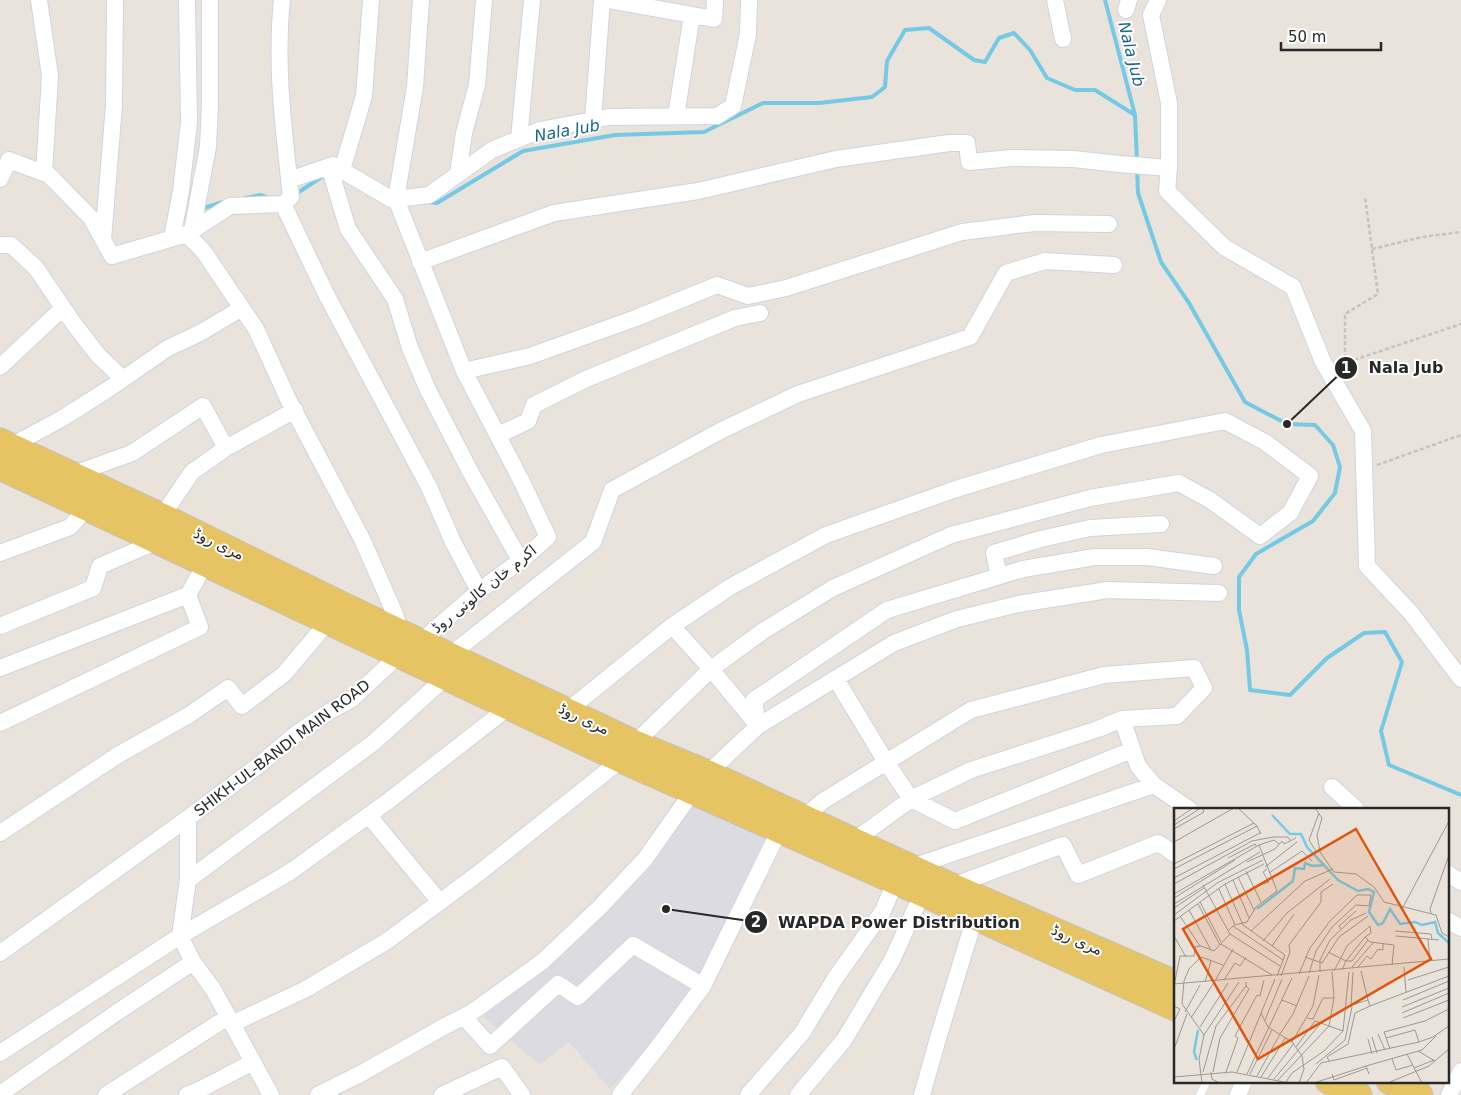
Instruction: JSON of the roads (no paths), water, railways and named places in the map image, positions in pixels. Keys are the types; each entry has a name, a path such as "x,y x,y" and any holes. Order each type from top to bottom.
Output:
{"main road":[{"name":"مری روڈ","path":"4,451 71,475 162,516 196,551 328,622 407,643"},
{"name":"مری روڈ","path":"4,451 87,508 158,541 196,551 407,643 447,666 509,707 628,751 791,819 855,840 904,875 922,894 1174,1008"},
{"name":"مری روڈ","path":"447,666 567,711 628,751"},
{"name":"مری روڈ","path":"791,819 904,875 952,886 1174,984"},
{"path":"1330,1082 1359,1095"},
{"path":"1391,1082 1420,1095"}],"street":[{"path":"40,0 50,76 44,173"},
{"path":"103,240 114,105 115,0"},
{"path":"186,0 189,122 180,190 184,234 204,252 256,328 277,375 362,539 407,643"},
{"path":"184,234 208,147 210,0"},
{"path":"0,179 9,160 49,175 90,218 112,256 184,234 230,206 283,204 291,197 280,89 280,22 282,0"},
{"path":"371,0 364,96 336,168 348,229 395,299 410,348 428,390 471,473 520,560"},
{"path":"421,0 415,87 396,200 464,371 498,435 528,421 534,405 586,379 735,318 760,313"},
{"path":"458,174 464,133 477,85 484,0"},
{"path":"519,139 532,0"},
{"path":"593,120 602,0"},
{"path":"608,0 714,20 715,0"},
{"path":"289,180 336,168 396,200 428,195 492,150 540,130 609,117 717,116 733,106 748,34 749,0"},
{"path":"1055,0 1063,39"},
{"path":"1158,0 1151,15 1169,103 1167,191 1224,248 1293,287 1323,362 1363,431 1367,566 1411,613 1460,677"},
{"path":"676,116 692,16"},
{"path":"420,262 554,213 698,191 836,158 949,143 967,143 969,162 1012,158 1074,159 1169,168"},
{"path":"283,204 328,296 424,478 453,542 479,590"},
{"path":"464,371 530,356 636,318 717,285 748,296 786,288 883,259 962,232 1034,223 1109,224"},
{"path":"0,245 11,245 36,268 98,355 123,379"},
{"path":"188,880 373,743 447,666 593,542 612,490 722,430 798,394 970,337 1006,273 1045,261 1114,265"},
{"path":"0,367 63,308"},
{"path":"4,451 61,419 168,348 200,333 242,308"},
{"path":"71,475 132,453 203,406 226,448"},
{"path":"162,516 192,472 226,448 295,410"},
{"path":"106,1095 230,1021 306,989 387,942 479,873 628,751 712,669 762,631 833,588 951,534 1090,498 1179,483 1210,500 1260,536 1290,513 1310,476 1265,442 1225,421 1101,445 956,489 826,535 730,587 672,626 567,711"},
{"name":"اکرم خان کالونی روڈ","path":"407,643 520,560 548,537 498,435"},
{"path":"0,553 70,527 87,508"},
{"path":"999,576 994,553 1041,539 1090,528 1161,524"},
{"path":"0,626 93,588 100,566 158,541"},
{"path":"0,723 200,627 188,596 196,551"},
{"path":"758,726 754,700 887,610 999,576 1095,557 1147,558 1214,566"},
{"path":"318,1095 471,1013 543,961 600,907 645,859 700,782 758,726 894,643 957,619 1018,604 1108,590 1219,593"},
{"path":"0,668 188,596"},
{"path":"0,833 118,754 188,715 228,688 242,706 284,674 328,622"},
{"path":"672,626 712,669 758,726"},
{"name":"SHIKH-UL-BANDI MAIN ROAD","path":"180,936 188,880 188,818 259,765 296,734 352,699 407,643"},
{"path":"620,1095 703,986 791,819 971,710 1104,675 1194,668 1204,688 1177,716 1122,719 1098,729 970,770 911,799 855,840"},
{"path":"836,679 886,762 911,799 955,821 1132,750"},
{"path":"0,1053 180,936 290,872 369,816 509,707"},
{"path":"1122,719 1138,766 1154,785 1188,808"},
{"path":"755,1093 802,1033 836,977 883,911 904,875 1154,785"},
{"path":"1332,787 1355,808"},
{"path":"369,816 440,902"},
{"path":"0,953 188,818"},
{"path":"952,886 1063,845 1078,875 1158,843 1174,853"},
{"path":"1448,874 1461,882"},
{"path":"798,1095 844,1040 892,960 922,894"},
{"path":"922,1095 975,917"},
{"path":"1448,921 1461,928"},
{"path":"180,936 193,962 213,990 271,1095"},
{"path":"464,1016 490,1046 558,984 578,996 633,945 703,986"},
{"path":"0,1094 193,962"},
{"path":"187,1095 253,1062"},
{"path":"442,1095 502,1067 522,1095"},
{"path":"1449,1095 1461,1071"},
{"path":"1238,1095 1244,1082"}],"lane":[{"path":"1200,1095 1206,1082"}],"waterway":[{"name":"Nala Jub","path":"1105,0 1135,115 1137,161"},
{"name":"Nala Jub","path":"429,202 437,203 523,151 615,135 704,132 763,103 819,103 872,97 885,87 887,61 905,30 929,28 974,60 985,62 999,38 1014,33 1030,50 1047,78 1075,90 1095,90 1135,115"},
{"name":"Nala Jub","path":"1137,168 1138,193 1161,262 1189,303 1245,402 1287,424 1315,425 1333,445 1340,467 1335,493 1313,521 1256,554 1239,577 1239,610 1247,650 1250,690 1290,695 1327,658 1364,633 1385,632 1402,662 1381,731 1389,765 1461,795"},
{"name":"Nala Jub","path":"296,194 323,176"},
{"name":"Nala Jub","path":"245,198 261,195 269,198"},
{"name":"Nala Jub","path":"201,209 223,202"}],"place":[{"name":"Nala Jub","path":"1287,424"},
{"name":"WAPDA Power Distribution","path":"666,909"}]}
